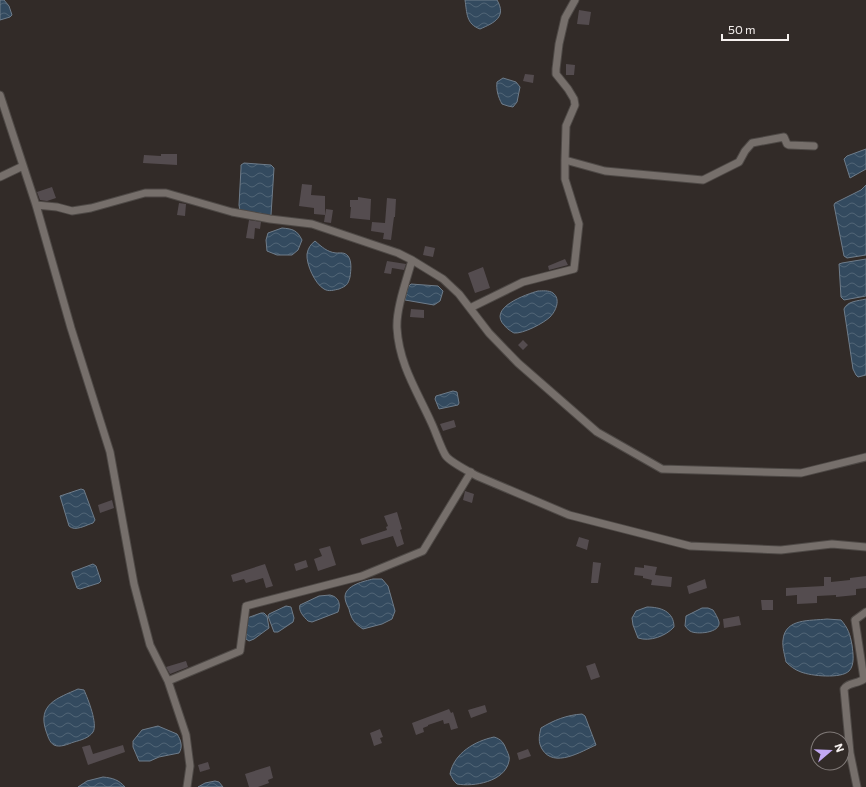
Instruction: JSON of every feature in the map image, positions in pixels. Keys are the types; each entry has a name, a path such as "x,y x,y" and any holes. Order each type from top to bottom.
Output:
{"street":[{"path":"470,308 523,282 574,269 579,224 565,179 565,160 566,126 575,105 574,99 568,89 556,74 556,69 559,44 565,18 574,0"},
{"path":"0,94 36,205 71,328 110,452 134,584 150,645 168,681 186,735 190,766 187,787"},
{"path":"565,160 605,171 703,180 739,162 744,151 752,143 784,137 789,145 814,146"},
{"path":"0,177 23,166"},
{"path":"36,205 57,207 72,211 91,208 145,193 166,193 232,212 270,219 312,224 398,253 443,279 459,294 489,333 518,363 597,432 662,469 801,473 866,457"},
{"path":"412,260 398,317 397,328 404,364 410,381 424,407 446,456 477,476 569,515 690,546 781,550 832,544 866,548"},
{"path":"168,681 240,651 246,606 362,576 423,551 471,472"},
{"path":"857,787 850,753 844,689 847,685 860,682 864,679 855,620 866,612"}],"water":[{"path":"0,0 4,0 9,6 12,15 0,20"},
{"path":"465,0 497,0 501,11 498,19 480,29 475,27 468,18"},
{"path":"503,78 516,82 520,87 517,102 513,107 502,104 498,96 497,82"},
{"path":"866,149 866,169 850,178 844,159 847,156"},
{"path":"244,163 271,165 274,168 271,215 268,216 240,211 241,165"},
{"path":"866,185 866,255 847,258 844,256 834,205 835,203 861,190"},
{"path":"282,228 294,231 302,240 298,250 292,255 277,255 267,251 266,240 268,233"},
{"path":"315,241 327,250 336,253 344,253 348,256 351,263 351,271 348,282 345,286 339,289 328,290 324,289 317,283 307,258 308,250"},
{"path":"866,259 866,296 844,300 841,297 839,264"},
{"path":"411,284 438,286 443,291 440,301 434,305 405,300 408,287"},
{"path":"538,291 550,291 557,298 557,305 552,314 538,325 523,332 514,333 508,329 501,319 501,313 504,308 510,303 526,295"},
{"path":"866,299 866,375 858,377 853,369 844,309 845,306 850,303"},
{"path":"453,391 457,392 458,405 439,409 435,399 436,396"},
{"path":"81,489 84,490 95,520 93,523 81,528 71,528 69,526 60,496"},
{"path":"93,564 96,566 101,581 80,589 77,588 72,572"},
{"path":"373,579 382,579 388,586 395,611 392,619 382,624 363,629 352,618 345,597 348,589 361,582"},
{"path":"330,595 335,597 338,601 338,612 312,622 308,621 303,616 300,605 319,596"},
{"path":"286,606 291,607 294,618 293,622 278,632 274,632 268,616 269,614"},
{"path":"647,607 665,611 672,617 674,627 667,633 653,639 638,638 632,618 636,611"},
{"path":"702,608 713,610 719,620 719,626 708,632 697,633 690,631 685,626 686,616"},
{"path":"264,613 267,616 269,628 249,641 246,639 247,618"},
{"path":"827,619 841,620 847,629 853,652 853,662 849,671 840,675 818,676 793,668 786,662 783,646 783,640 788,628 799,622"},
{"path":"78,689 84,690 90,705 94,723 93,732 87,737 61,746 56,746 49,739 46,731 44,714 51,703"},
{"path":"582,714 585,716 596,745 568,757 554,758 547,755 542,749 539,741 541,728 561,718"},
{"path":"158,726 177,734 181,744 179,753 159,757 150,761 139,761 133,747 133,741 142,730"},
{"path":"494,737 502,742 509,756 506,768 501,774 488,782 471,785 457,784 450,774 456,760 466,749"},
{"path":"103,777 116,780 125,787 78,787 87,781"},
{"path":"215,781 219,782 223,787 198,787 205,783"}],"building":[{"path":"579,10 591,12 589,25 577,24"},
{"path":"566,64 575,65 574,75 566,75"},
{"path":"525,74 534,75 533,83 523,81"},
{"path":"161,154 177,154 177,165 143,163 144,155 161,156"},
{"path":"302,184 312,185 311,195 325,196 325,215 314,214 314,208 299,206"},
{"path":"52,187 56,198 47,201 40,200 37,192"},
{"path":"358,197 371,199 370,220 350,218 350,200 358,200"},
{"path":"387,198 396,199 391,240 383,239 384,233 371,231 372,222 385,223"},
{"path":"179,203 186,204 185,216 177,215"},
{"path":"326,209 333,210 331,223 324,222"},
{"path":"249,220 261,222 260,229 255,228 254,239 246,238"},
{"path":"425,246 435,248 433,257 423,255"},
{"path":"565,259 568,265 549,270 548,266"},
{"path":"387,261 406,264 404,270 392,268 391,274 384,273"},
{"path":"483,267 490,288 475,293 468,273"},
{"path":"411,309 424,310 424,318 410,317"},
{"path":"523,340 528,345 523,350 518,345"},
{"path":"454,420 456,427 443,431 440,424"},
{"path":"465,491 474,494 472,503 463,500"},
{"path":"112,500 114,508 100,513 98,505"},
{"path":"397,512 402,529 400,530 404,544 397,547 393,536 362,545 360,539 387,530 386,527 388,526 384,516"},
{"path":"579,537 589,540 587,550 576,546"},
{"path":"330,546 336,565 318,571 314,559 322,556 319,549"},
{"path":"306,560 308,567 296,571 294,564"},
{"path":"593,562 601,563 598,583 591,583"},
{"path":"265,564 273,586 266,588 263,578 246,583 244,579 233,582 231,575"},
{"path":"644,565 657,567 655,575 672,577 671,587 651,585 652,580 643,578 643,576 634,575 635,567 644,568"},
{"path":"866,576 866,588 856,589 856,595 836,597 836,595 817,596 817,603 797,604 797,595 786,596 786,588 824,586 824,577 831,577 831,582 850,580 850,578"},
{"path":"705,579 707,588 689,594 687,586"},
{"path":"761,600 773,600 773,610 762,610"},
{"path":"739,616 741,625 724,628 723,619"},
{"path":"186,661 188,667 170,674 166,667"},
{"path":"595,663 600,677 591,680 586,666"},
{"path":"485,705 487,712 471,718 468,710"},
{"path":"449,709 451,713 453,712 458,728 451,730 449,723 444,724 443,720 428,725 423,728 424,732 416,735 412,723"},
{"path":"380,729 383,737 380,738 382,743 374,746 370,733"},
{"path":"90,745 93,754 123,745 125,752 88,765 82,747"},
{"path":"528,749 531,756 519,760 517,753"},
{"path":"208,762 210,769 200,772 198,765"},
{"path":"270,766 273,778 268,780 269,783 258,787 249,787 245,774"}]}
